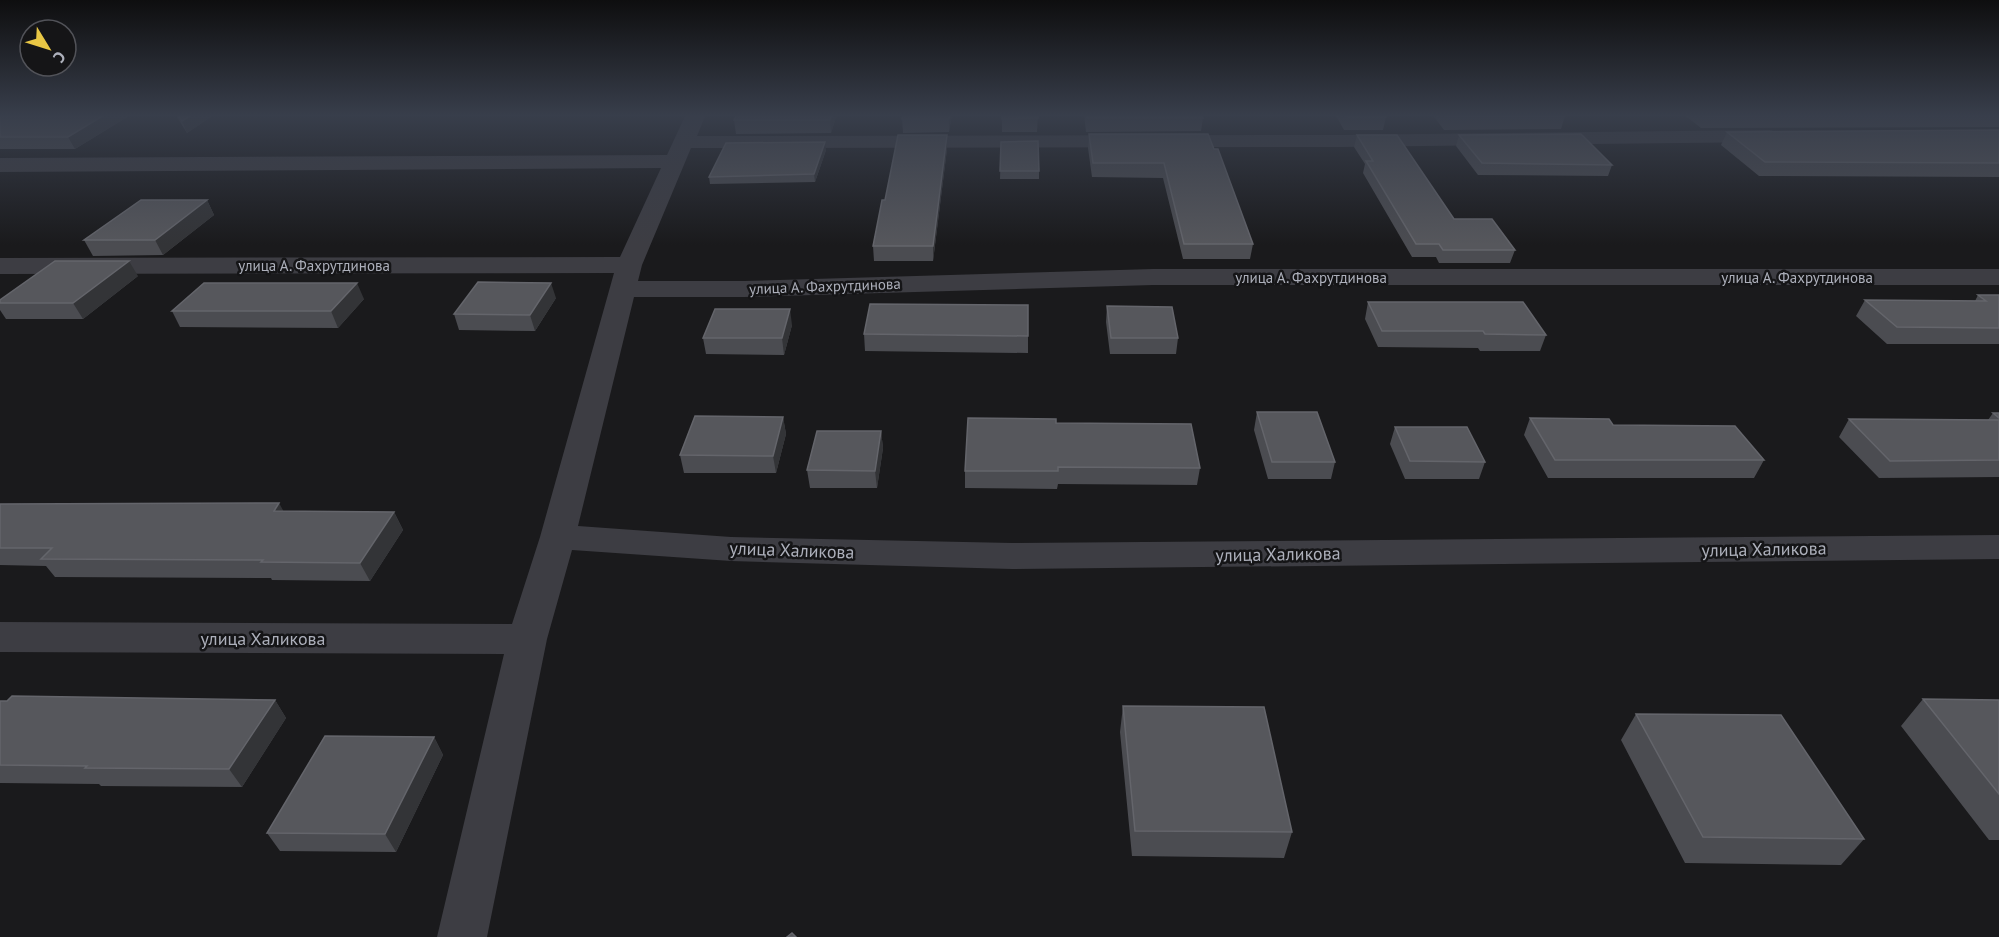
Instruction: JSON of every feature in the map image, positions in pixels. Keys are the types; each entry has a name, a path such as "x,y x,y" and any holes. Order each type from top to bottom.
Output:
{"street":[{"path":"0,165 191,158"},
{"path":"462,937 526,639 558,537 626,277 676,158"},
{"name":"улица А. Фахрутдинова","path":"0,266 626,277 744,289 1153,277 1999,277"},
{"name":"улица Халикова","path":"558,537 731,549 1012,556 1999,547"},
{"name":"улица Халикова","path":"0,637 526,639"}],"building":[{"path":"719,158 820,158 814,174 709,177"},
{"path":"893,158 944,158 933,246 873,246 882,200 885,200"},
{"path":"1000,158 1039,158 1039,171 1000,171"},
{"path":"1092,158 1221,158 1253,244 1184,244 1164,163 1093,163"},
{"path":"1371,158 1412,158 1454,219 1492,219 1515,250 1443,250 1439,244 1416,244 1366,161 1373,161"},
{"path":"1478,158 1605,158 1612,165 1482,163"},
{"path":"1760,158 1999,158 1999,163 1765,162"},
{"path":"141,200 207,200 155,240 84,240"},
{"path":"55,261 129,261 73,303 0,303 0,300"},
{"path":"478,282 551,283 530,315 454,314"},
{"path":"204,283 357,283 331,311 172,311"},
{"path":"1978,295 1999,295 1999,328 1897,327 1865,300 1986,301"},
{"path":"1368,302 1523,302 1546,335 1485,334 1483,331 1382,331"},
{"path":"870,304 1028,305 1028,336 864,334"},
{"path":"1107,306 1172,307 1178,338 1111,338"},
{"path":"715,309 790,309 782,338 703,338"},
{"path":"1257,412 1317,412 1335,462 1272,462"},
{"path":"695,416 783,417 773,456 680,455"},
{"path":"968,418 1056,419 1056,423 1191,424 1200,468 1058,467 1058,471 965,471"},
{"path":"1530,418 1609,419 1613,425 1735,426 1764,460 1555,460"},
{"path":"1849,419 1999,420 1999,460 1890,461"},
{"path":"1395,427 1467,427 1485,462 1410,461"},
{"path":"817,431 881,431 875,471 807,470"},
{"path":"279,503 274,511 394,512 360,563 41,559 52,548 0,548 0,504"},
{"path":"12,696 275,700 229,769 85,768 87,766 0,765 0,701 7,701"},
{"path":"1923,699 1999,700 1999,794"},
{"path":"1123,706 1264,707 1292,832 1135,831"},
{"path":"1636,714 1781,715 1864,839 1703,837"},
{"path":"325,736 434,737 385,834 267,833"}]}
